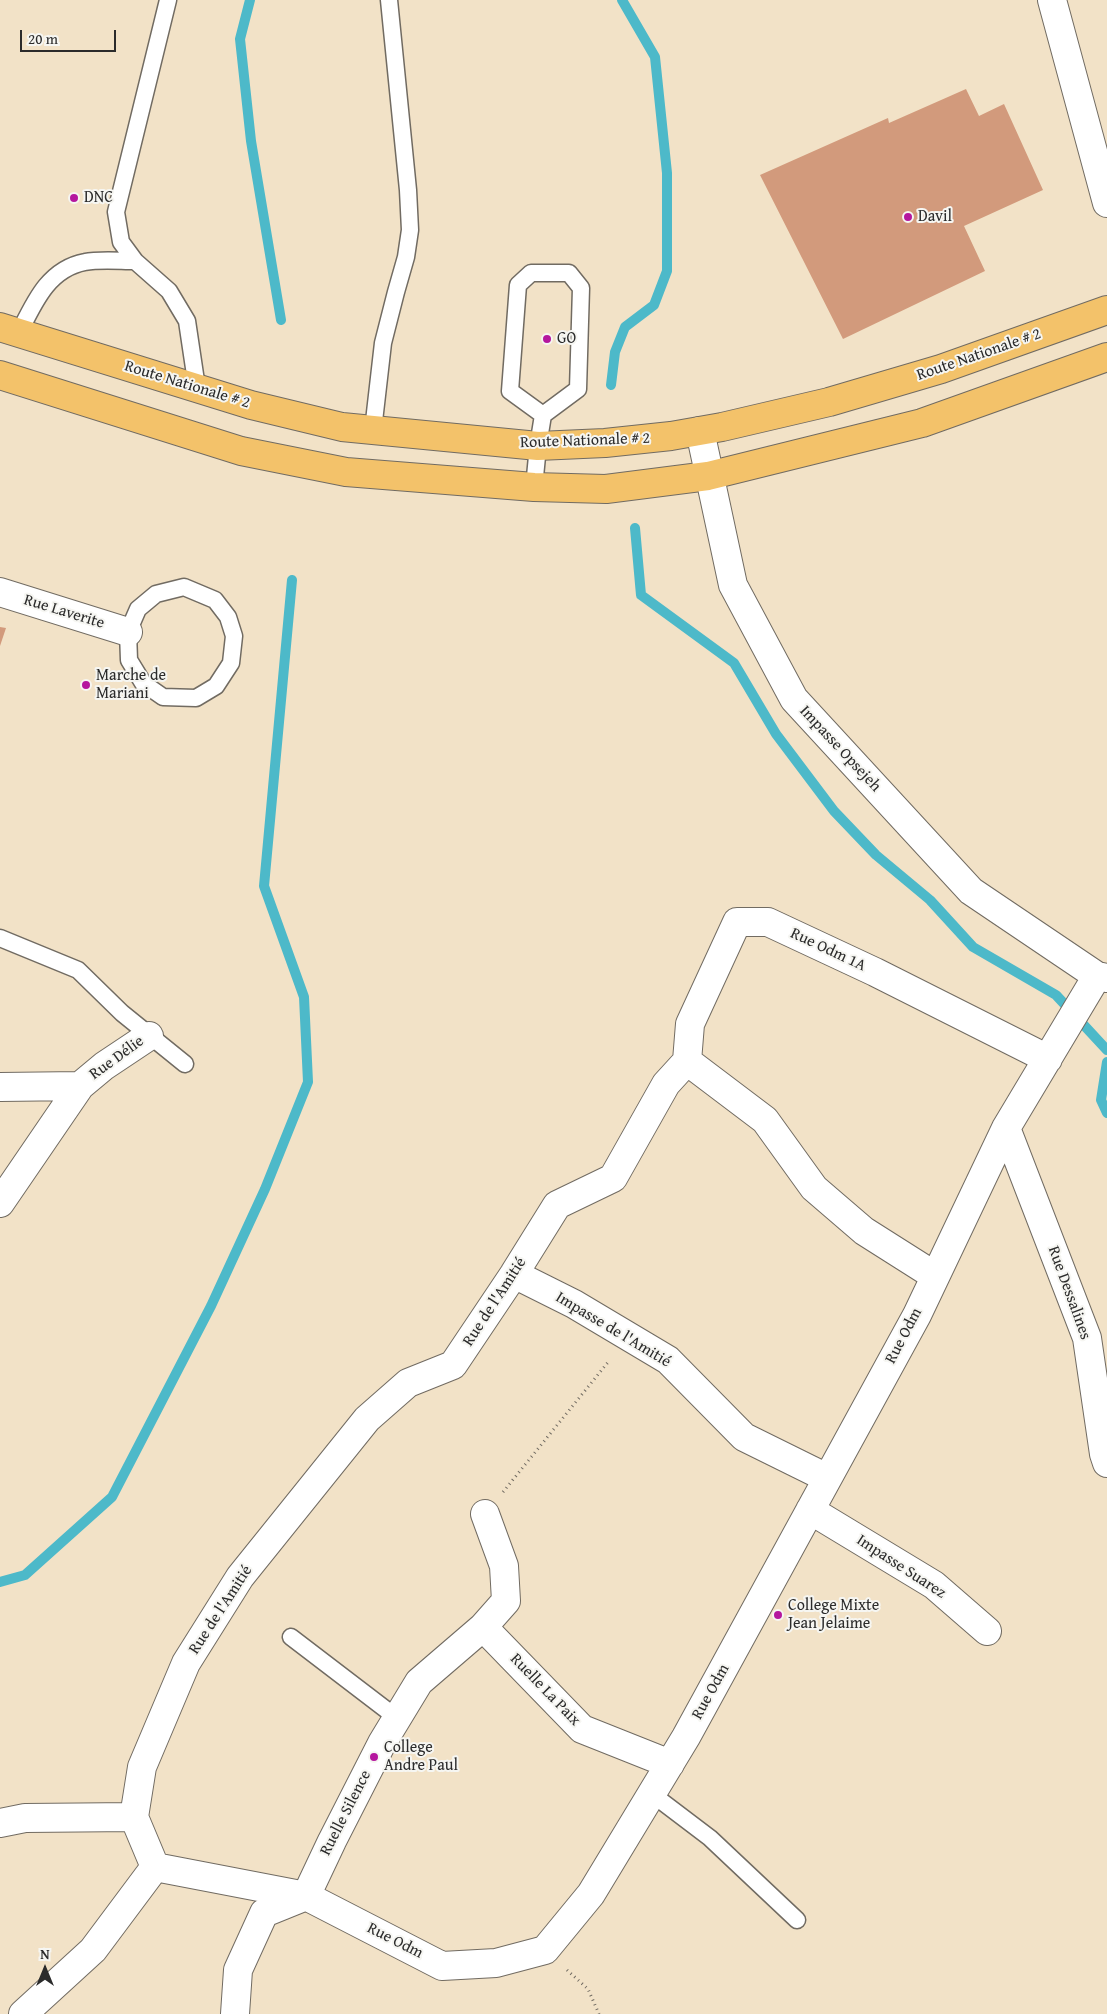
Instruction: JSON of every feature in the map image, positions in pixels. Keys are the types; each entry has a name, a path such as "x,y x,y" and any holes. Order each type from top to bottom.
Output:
{"main road":[{"name":"Route Nationale # 2","path":"9,330 251,405 342,427 538,446 605,443 671,436 829,402 941,369 1107,310"},
{"path":"0,375 240,451 346,472 534,487 606,489 708,476 922,423 1107,357"}],"street":[{"path":"1052,0 1107,202"},
{"name":"Impasse Opsejeh","path":"700,431 708,476 733,584 794,699 971,891 1102,977"},
{"name":"Rue Laverite","path":"0,592 128,632"},
{"name":"Rue Odm 1A","path":"687,1061 690,1024 737,922 768,922 875,972 1048,1059"},
{"name":"Rue Odm","path":"306,1896 442,1966 496,1963 544,1950 592,1894 670,1764 917,1314 1006,1128 1048,1059 1102,977"},
{"name":"Rue Délie","path":"0,1203 80,1086 104,1066 149,1036"},
{"path":"687,1061 765,1120 814,1188 856,1225 935,1276"},
{"name":"Rue de l'Amitié","path":"134,1817 142,1767 186,1663 240,1576 367,1419 408,1383 453,1365 514,1274 557,1205 613,1178 666,1084 687,1061"},
{"path":"0,1087 80,1086"},
{"name":"Rue Dessalines","path":"1006,1128 1087,1338 1104,1454 1107,1463"},
{"name":"Impasse de l'Amitié","path":"514,1274 574,1304 668,1360 744,1437 827,1478"},
{"name":"Impasse Suarez","path":"810,1510 934,1585 987,1630"},
{"name":"Ruelle Silence","path":"306,1896 382,1743 419,1682 483,1627 506,1601 504,1566 485,1514"},
{"name":"Ruelle La Paix","path":"483,1627 582,1729 670,1764"},
{"path":"0,1823 26,1818 134,1817 155,1867"},
{"path":"155,1867 306,1896"},
{"path":"22,2014 93,1950 155,1867"},
{"path":"235,2014 238,1970 264,1913 306,1896"}],"lane":[{"path":"168,0 116,212 121,242 135,261 169,291 187,321 197,388"},
{"path":"373,430 383,343 406,257 410,230 407,180 388,0"},
{"path":"9,330 57,274 84,262 135,261"},
{"path":"534,487 538,446 544,415 578,389 581,288 569,273 531,273 518,286 510,391 544,415"},
{"path":"184,587 215,600 228,617 234,636 231,663 216,686 196,698 163,697 143,683 130,660 128,632 138,609 156,594 184,587"},
{"name":"Rue Délie","path":"0,938 78,970 122,1013 149,1036"},
{"path":"149,1036 185,1064"},
{"path":"291,1637 397,1718"},
{"path":"652,1794 710,1838 797,1920"}],"path":[{"path":"485,1514 629,1337"},
{"path":"544,1950 588,1989 599,2014"}],"building":[{"path":"966,89 979,116 1004,104 1043,190 964,226 985,271 843,339 760,175 888,118 889,123"},
{"path":"0,627 6,628 0,646"}],"waterway":[{"path":"250,0 240,39 251,141 281,320"},
{"path":"611,385 615,352 625,327 654,305 667,271 667,173 655,57 622,0"},
{"path":"635,528 641,595 734,663 776,734 834,811 876,855 930,900 973,947 1056,995 1107,1050"},
{"path":"0,1582 25,1575 112,1497 211,1306 265,1189 308,1082 304,997 264,886 292,580"},
{"path":"1107,1062 1101,1100 1107,1113"}],"place":[{"name":"DNC","path":"74,198"},
{"name":"Davil","path":"908,217"},
{"name":"GO","path":"547,339"},
{"name":"Marche de Mariani","path":"86,685"},
{"name":"College Mixte Jean Jelaime","path":"778,1615"},
{"name":"College Andre Paul","path":"374,1757"}]}
